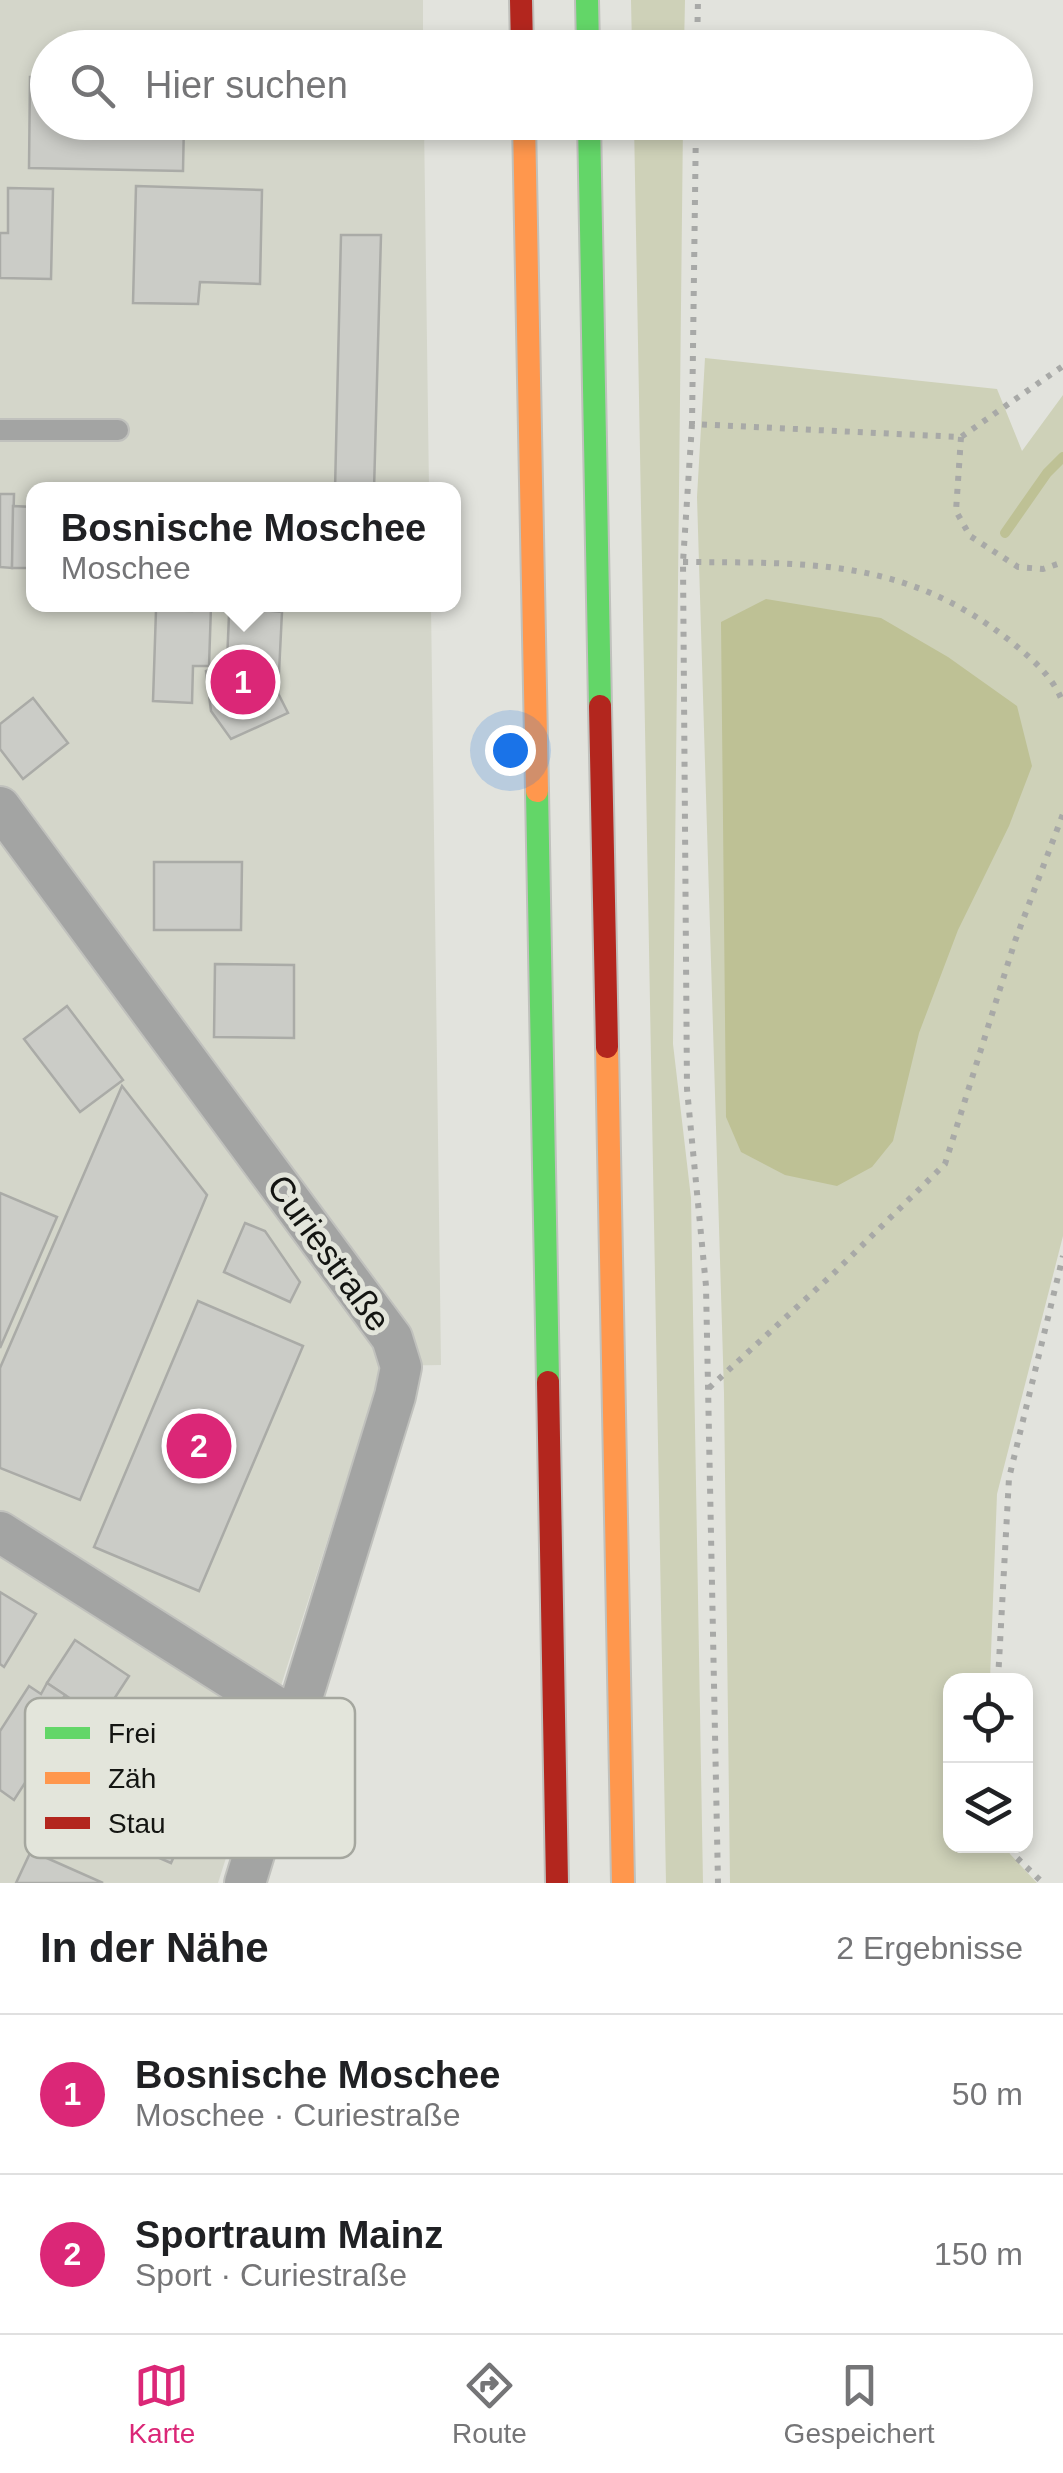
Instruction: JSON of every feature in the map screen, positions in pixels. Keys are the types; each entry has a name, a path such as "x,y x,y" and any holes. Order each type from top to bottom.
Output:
{"highway":[{"path":"522,0 522,30"},
{"path":"587,0 588,30"},
{"path":"524,140 557,1883"},
{"path":"589,140 623,1883"}],"street":[{"name":"Curiestraße","path":"0,807 392,1338 400,1367 395,1396 301,1698"},
{"path":"0,1532 261,1698"},
{"name":"Curiestraße","path":"246,1883 253,1858"}],"lane":[{"path":"0,430 118,430"}],"path":[{"path":"698,0 698,30"},
{"path":"696,140 692,424 683,562 688,1089 706,1286 718,1883"},
{"path":"692,424 962,436 1063,366"},
{"path":"962,436 956,511 970,536 1018,567 1043,569 1063,562"},
{"path":"683,562 814,563 912,585 985,622 1038,664 1063,703"},
{"path":"708,1388 945,1164 1015,942 1063,814"},
{"path":"998,1673 1009,1478 1063,1256"},
{"path":"1015,1853 1043,1883"}],"shaded area":[{"path":"0,0 423,0 423,30 30,30 30,140 424,140 429,482 26,482 26,612 431,612 441,1365 383,1366 277,1698 25,1698 25,1858 226,1858 218,1883 0,1883"},
{"path":"631,0 685,0 684,30 632,30"},
{"path":"634,140 683,140 673,1044 691,1198 703,1883 666,1883"},
{"path":"705,358 997,389 1022,451 1063,395 1063,1236 997,1494 990,1673 943,1673 943,1853 1010,1853 1037,1883 730,1883 724,1393 697,497"},
{"path":"766,599 881,618 948,657 1017,706 1032,766 1009,826 958,930 919,1033 893,1141 872,1167 837,1186 785,1175 741,1152 726,1117 721,622"}],"building":[{"path":"30,77 30,140 184,140 183,171 29,168"},
{"path":"136,186 262,190 260,284 200,282 198,304 133,303"},
{"path":"8,188 53,189 51,279 0,278 0,233 8,233"},
{"path":"341,235 381,235 374,482 335,482"},
{"path":"0,494 14,494 12,568 0,567"},
{"path":"13,506 26,507 26,568 12,568"},
{"path":"156,612 211,612 209,666 193,666 192,703 153,701"},
{"path":"250,612 282,612 278,693 288,713 231,739 211,711 206,671 227,662 229,615 249,616"},
{"path":"33,698 68,743 23,779 0,749 0,724"},
{"path":"154,862 242,862 241,930 154,930"},
{"path":"215,964 294,965 294,1038 214,1037"},
{"path":"67,1006 123,1080 80,1112 24,1039"},
{"path":"122,1086 207,1195 80,1500 0,1468 0,1368"},
{"path":"0,1193 57,1217 0,1348"},
{"path":"245,1223 265,1231 300,1282 290,1302 224,1272"},
{"path":"198,1301 303,1346 199,1591 94,1547"},
{"path":"0,1592 36,1614 4,1667 0,1664"},
{"path":"75,1640 129,1676 115,1698 70,1698 47,1683"},
{"path":"47,1683 65,1695 25,1698 25,1783 14,1800 0,1790 0,1731 29,1686 41,1694"},
{"path":"28,1858 47,1858 103,1883 16,1883"}],"waterway":[{"path":"1005,533 1047,473 1063,457"}],"traffic: fast":[{"path":"587,0 588,30"},
{"path":"589,140 600,706"},
{"path":"537,791 548,1382"}],"traffic: slow":[{"path":"524,140 537,791"},
{"path":"607,1047 623,1883"}],"traffic: jam":[{"path":"521,0 522,30"},
{"path":"600,706 607,1047"},
{"path":"548,1382 557,1883"}],"place":[{"name":"Bosnische Moschee","path":"243,682"},
{"name":"Sportraum Mainz","path":"199,1446"}]}
